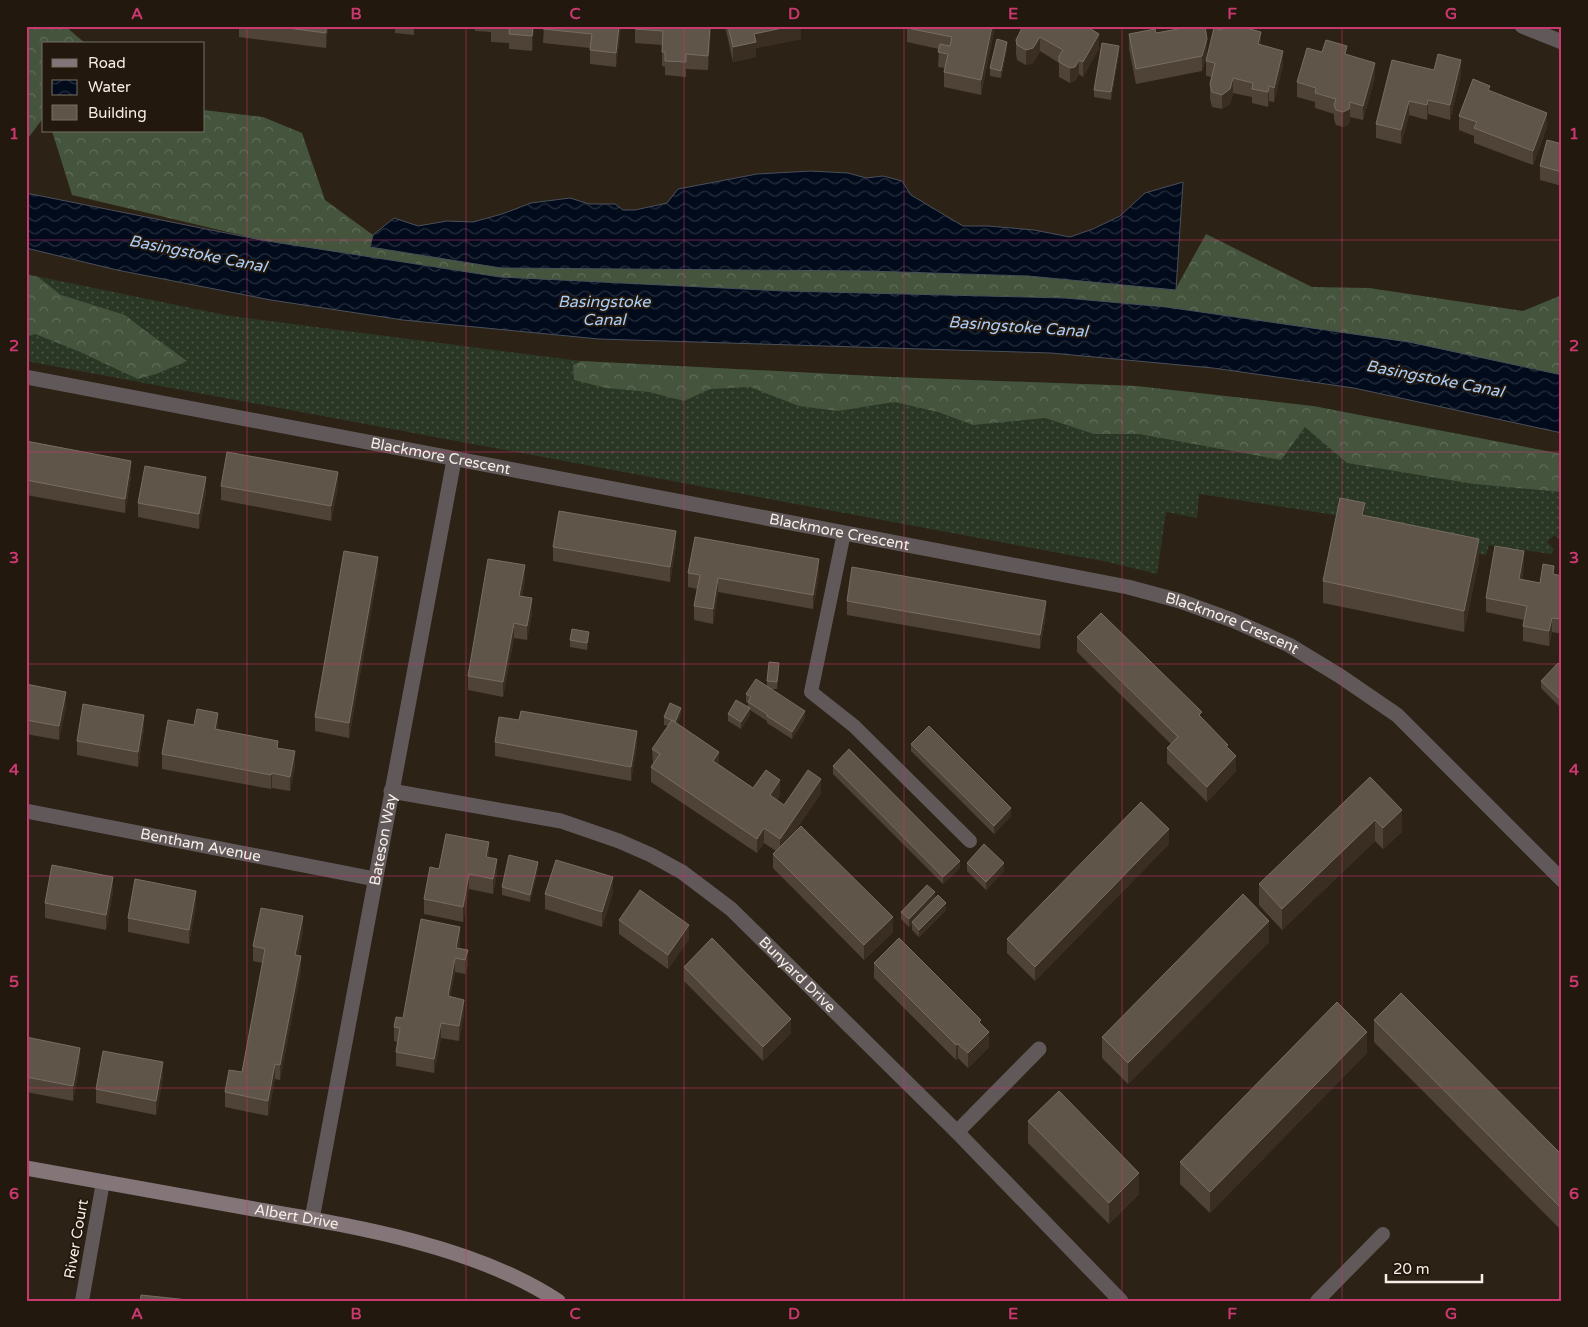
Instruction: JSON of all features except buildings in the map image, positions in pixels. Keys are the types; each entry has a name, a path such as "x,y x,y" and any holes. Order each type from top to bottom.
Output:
{"street":[{"path":"1522,26 1562,42"},
{"name":"Blackmore Crescent","path":"26,377 1128,587 1180,601 1232,620 1289,645 1340,676 1397,715 1562,880"},
{"name":"Bateson Way","path":"312,1219 454,460"},
{"name":"Bunyard Drive","path":"392,791 561,821 619,841 651,855 682,872 731,909 957,1132 1121,1301"},
{"name":"Bentham Avenue","path":"26,811 375,878"},
{"path":"957,1132 1039,1049"},
{"name":"Albert Drive","path":"26,1168 312,1219 393,1236 454,1254 496,1270 542,1291 558,1301"}],"lane":[{"path":"844,533 810,692 854,726 970,841"},
{"name":"River Court","path":"82,1301 103,1182"},
{"path":"1317,1301 1383,1234"}],"green space":[{"path":"26,26 65,26 84,42 42,42 42,120 26,141"},
{"path":"205,110 263,117 302,133 325,200 373,235 370,247 501,268 868,271 1028,276 1175,290 1206,234 1312,287 1369,288 1523,311 1562,295 1562,375 1409,342 1166,307 1065,298 784,291 500,277 261,240 72,195 52,132 205,132"},
{"path":"26,274 230,316 581,361 891,377 1136,386 1313,406 1562,454 1562,543 1555,535 1547,542 1554,549 1551,554 1489,545 1486,555 1378,537 1380,522 1199,494 1197,518 1166,512 1157,574 1108,562 26,361"},
{"path":"26,274 38,277 61,295 125,315 187,361 156,374 138,379 78,351 35,334 26,337"},
{"path":"581,361 891,377 1136,386 1313,406 1562,454 1562,492 1474,484 1347,463 1305,427 1281,460 1139,434 1094,434 1045,418 973,425 938,412 894,402 838,411 799,406 750,387 710,389 684,401 649,392 606,388 574,380 573,365"}],"water":[{"path":"811,171 848,173 866,178 883,176 902,181 911,195 963,226 1034,230 1070,237 1093,229 1120,216 1145,193 1183,182 1176,290 1028,276 868,271 501,268 370,247 373,235 394,218 418,226 447,221 473,222 531,203 570,198 589,204 615,204 623,210 635,210 667,203 678,189 757,174"},
{"name":"Basingstoke Canal","path":"26,193 261,240 500,277 784,291 1065,298 1166,307 1409,342 1562,375 1562,433 1354,388 1213,368 1051,353 599,339 403,320 271,300 117,270 26,248"}]}
